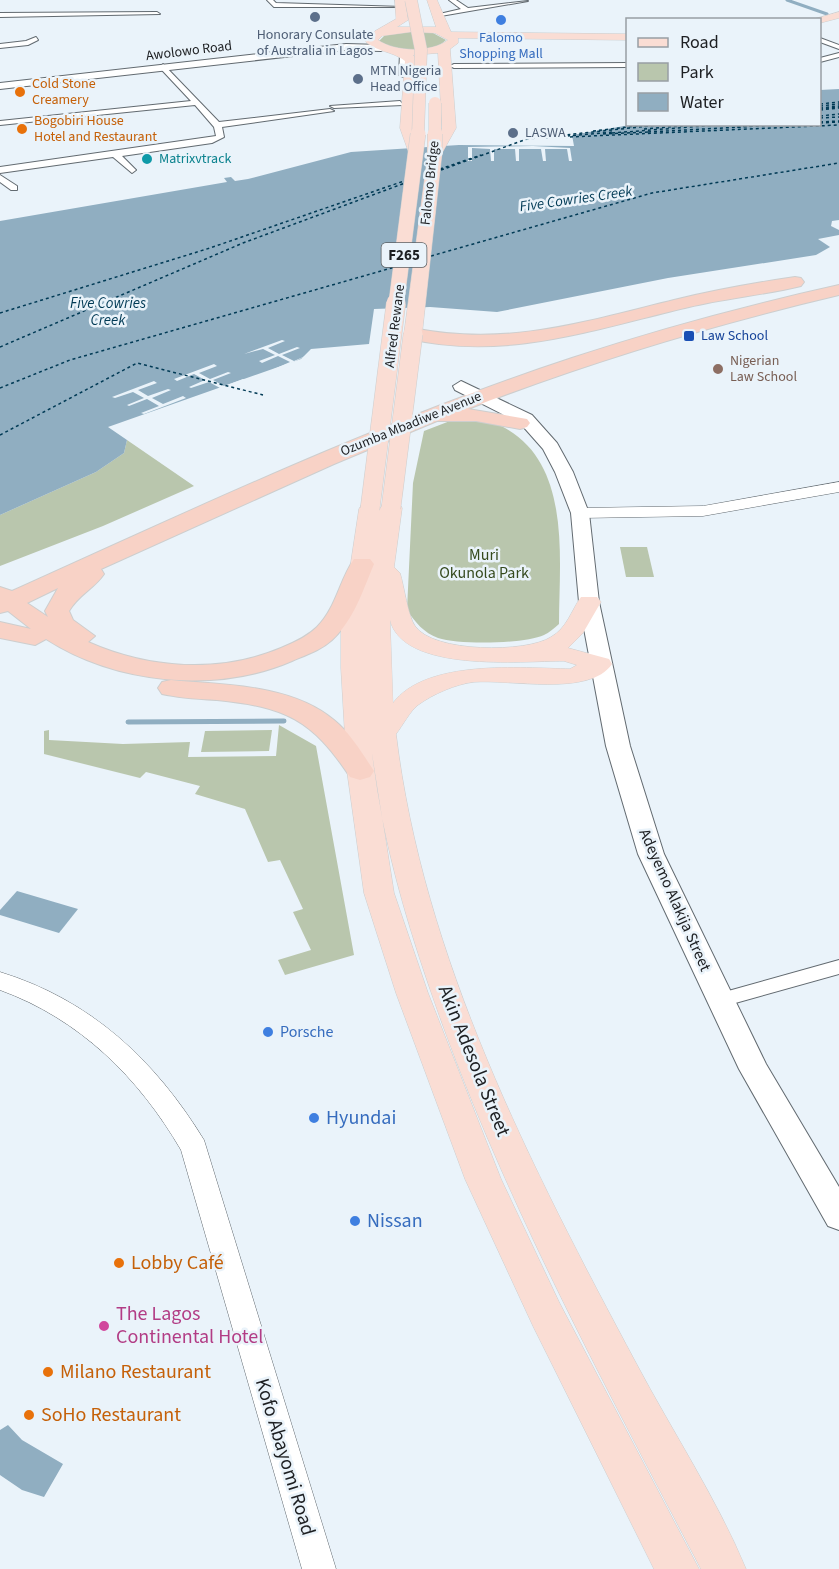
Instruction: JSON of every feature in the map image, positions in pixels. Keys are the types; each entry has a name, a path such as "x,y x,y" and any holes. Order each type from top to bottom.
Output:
{"highway":[{"path":"413,334 436,339 518,339 576,331 728,293 839,277"},
{"name":"Ozumba Mbadiwe Avenue","path":"2,600 333,437 466,393 654,324 839,277"},
{"name":"Ozumba Mbadiwe Avenue","path":"2,600 138,544 398,428 466,393 572,364 712,320 839,290"},
{"path":"398,428 459,416 526,423 519,404 521,393 536,382 572,364"},
{"path":"105,656 63,624 57,611 64,596 75,585 138,544"},
{"path":"2,600 71,643 147,669 190,673 234,670 277,659 307,646 325,633 343,611 374,559"},
{"path":"2,600 35,637"},
{"path":"0,630 35,637 91,668 122,679 163,687 269,700 304,711 319,719 340,739 360,771"}],"main road":[{"name":"Falomo Bridge","path":"380,509 413,334 435,153 434,58 424,0"},
{"path":"432,0 448,47 449,128 435,153"},
{"path":"404,2 402,20 375,35 371,41 407,57 407,128 415,153"},
{"name":"Alfred Rewane","path":"380,509 415,153 421,58 404,2"},
{"path":"821,20 839,16"},
{"path":"375,35 411,29 448,47"},
{"name":"Awolowo Road","path":"164,68 351,44 375,35"},
{"path":"386,49 425,51 448,47 626,38"},
{"name":"Awolowo Road","path":"0,85 346,47 386,49"},
{"name":"Adeyemo Alakija Street","path":"466,393 526,423 551,447 580,513 589,602 600,664 628,787 651,854 754,1069 839,1216"},
{"name":"Akin Adesola Street","path":"380,509 374,559 353,638 360,771 372,863 379,893 412,993 483,1179 546,1314 677,1569"},
{"path":"374,559 404,630 413,638 442,651 466,654 565,654 600,664"},
{"name":"Akin Adesola Street","path":"374,559 384,732 400,840 435,965 485,1093 521,1175 571,1276 724,1569"},
{"path":"531,654 567,640 574,632 589,602"},
{"path":"384,732 408,700 444,682 473,675 574,676 600,664"}],"street":[{"path":"270,0 274,5 295,7 404,2"},
{"path":"452,0 467,10"},
{"path":"437,15 525,2"},
{"path":"0,15 157,14"},
{"path":"0,46 28,43 36,39"},
{"path":"821,41 839,47"},
{"path":"454,77 448,47 626,65"},
{"path":"821,60 839,55"},
{"path":"403,75 407,57"},
{"path":"0,170 209,141 221,134 217,125 164,68"},
{"path":"0,123 196,103"},
{"path":"217,125 332,109 400,103"},
{"path":"114,153 132,170"},
{"path":"0,178 14,188"},
{"path":"580,513 703,511 839,487"},
{"path":"721,1000 839,967"},
{"name":"Kofo Abayomi Road","path":"0,981 66,1011 123,1054 176,1115 194,1148 319,1569"}],"green space":[{"path":"403,31 433,33 446,40 439,45 422,50 403,49 379,41 385,35"},
{"name":"Muri Okunola Park","path":"479,420 505,428 527,444 542,465 552,489 560,544 559,624 546,634 535,638 461,642 438,638 424,630 407,610 413,483 424,431 450,421"},
{"path":"127,440 194,486 103,526 0,566 0,515 96,472 124,453"},
{"path":"620,547 647,547 654,577 626,577"},
{"path":"279,725 316,746 354,955 285,975 278,960 311,950 293,912 303,909 280,860 268,862 245,809 195,794 200,786 146,772 140,778 44,754 44,731 49,730 49,740 123,744 190,742 188,757 276,756"},
{"path":"272,730 269,751 201,752 205,731"}],"water":[{"name":"Five Cowries Creek","path":"839,89 839,220 832,221 831,226 839,230 839,235 818,239 830,247 816,255 668,278 497,312 430,307 374,309 369,344 311,349 301,359 108,427 127,440 124,453 96,472 0,515 0,221 227,182 224,178 231,177 235,181 248,179 351,152 459,145 574,146 572,135 626,126 821,126 821,90"},
{"path":"17,891 78,909 59,933 0,915 0,910"},
{"path":"8,1425 22,1440 63,1464 44,1497 22,1490 0,1475 0,1430"}],"pier":[{"path":"468,147 570,148 572,161 569,161 567,149 545,149 546,161 543,161 541,149 519,149 519,161 516,161 515,149 494,149 494,161 491,161 490,149 472,148 472,161 468,161"},
{"path":"282,340 285,341 268,348 279,354 300,348 282,355 294,361 310,354 277,370 274,369 290,362 278,356 262,363 259,361 275,355 263,349 244,354"},
{"path":"214,364 217,366 199,373 210,379 231,373 213,380 224,386 246,380 205,396 203,395 220,388 209,382 189,387 205,380 194,374 177,381 174,379"},
{"path":"154,381 157,383 138,390 148,396 171,390 152,398 163,404 183,396 186,398 144,414 141,413 159,406 147,399 127,405 144,398 133,392 112,397"}],"waterway":[{"path":"787,0 827,14"},
{"path":"128,722 284,721"}],"ferry route":[{"path":"821,104 839,102"},
{"path":"821,106 839,104"},
{"path":"821,108 839,106"},
{"path":"821,109 839,107"},
{"path":"821,110 839,108"},
{"path":"821,116 839,114"},
{"path":"821,118 839,117"},
{"path":"821,122 839,121"},
{"path":"821,123 839,122"},
{"path":"821,126 839,125"},
{"path":"593,131 636,126"},
{"path":"441,170 527,139 649,126"},
{"path":"644,129 682,126"},
{"path":"612,133 704,126"},
{"path":"737,127 749,126"},
{"path":"648,132 760,126"},
{"path":"546,138 816,126"},
{"path":"603,133 613,132"},
{"path":"603,134 649,132"},
{"path":"567,136 604,133"},
{"path":"440,169 481,155"},
{"path":"431,256 652,193 839,163"},
{"path":"0,313 210,248 404,181"},
{"path":"0,347 243,243 405,183"},
{"path":"0,388 70,360 395,267"},
{"path":"0,435 137,363 263,395"}],"place":[{"name":"Honorary Consulate of Australia in Lagos","path":"315,17"},
{"name":"Falomo Shopping Mall","path":"501,20"},
{"name":"MTN Nigeria Head Office","path":"358,79"},
{"name":"Cold Stone Creamery","path":"20,92"},
{"name":"Bogobiri House Hotel and Restaurant","path":"22,129"},
{"name":"LASWA","path":"513,133"},
{"name":"Matrixvtrack","path":"147,159"},
{"name":"Law School","path":"689,336"},
{"name":"Nigerian Law School","path":"718,369"},
{"name":"Porsche","path":"268,1032"},
{"name":"Hyundai","path":"314,1118"},
{"name":"Nissan","path":"355,1221"},
{"name":"Lobby Café","path":"119,1263"},
{"name":"The Lagos Continental Hotel","path":"104,1326"},
{"name":"Milano Restaurant","path":"48,1372"},
{"name":"SoHo Restaurant","path":"29,1415"}]}
